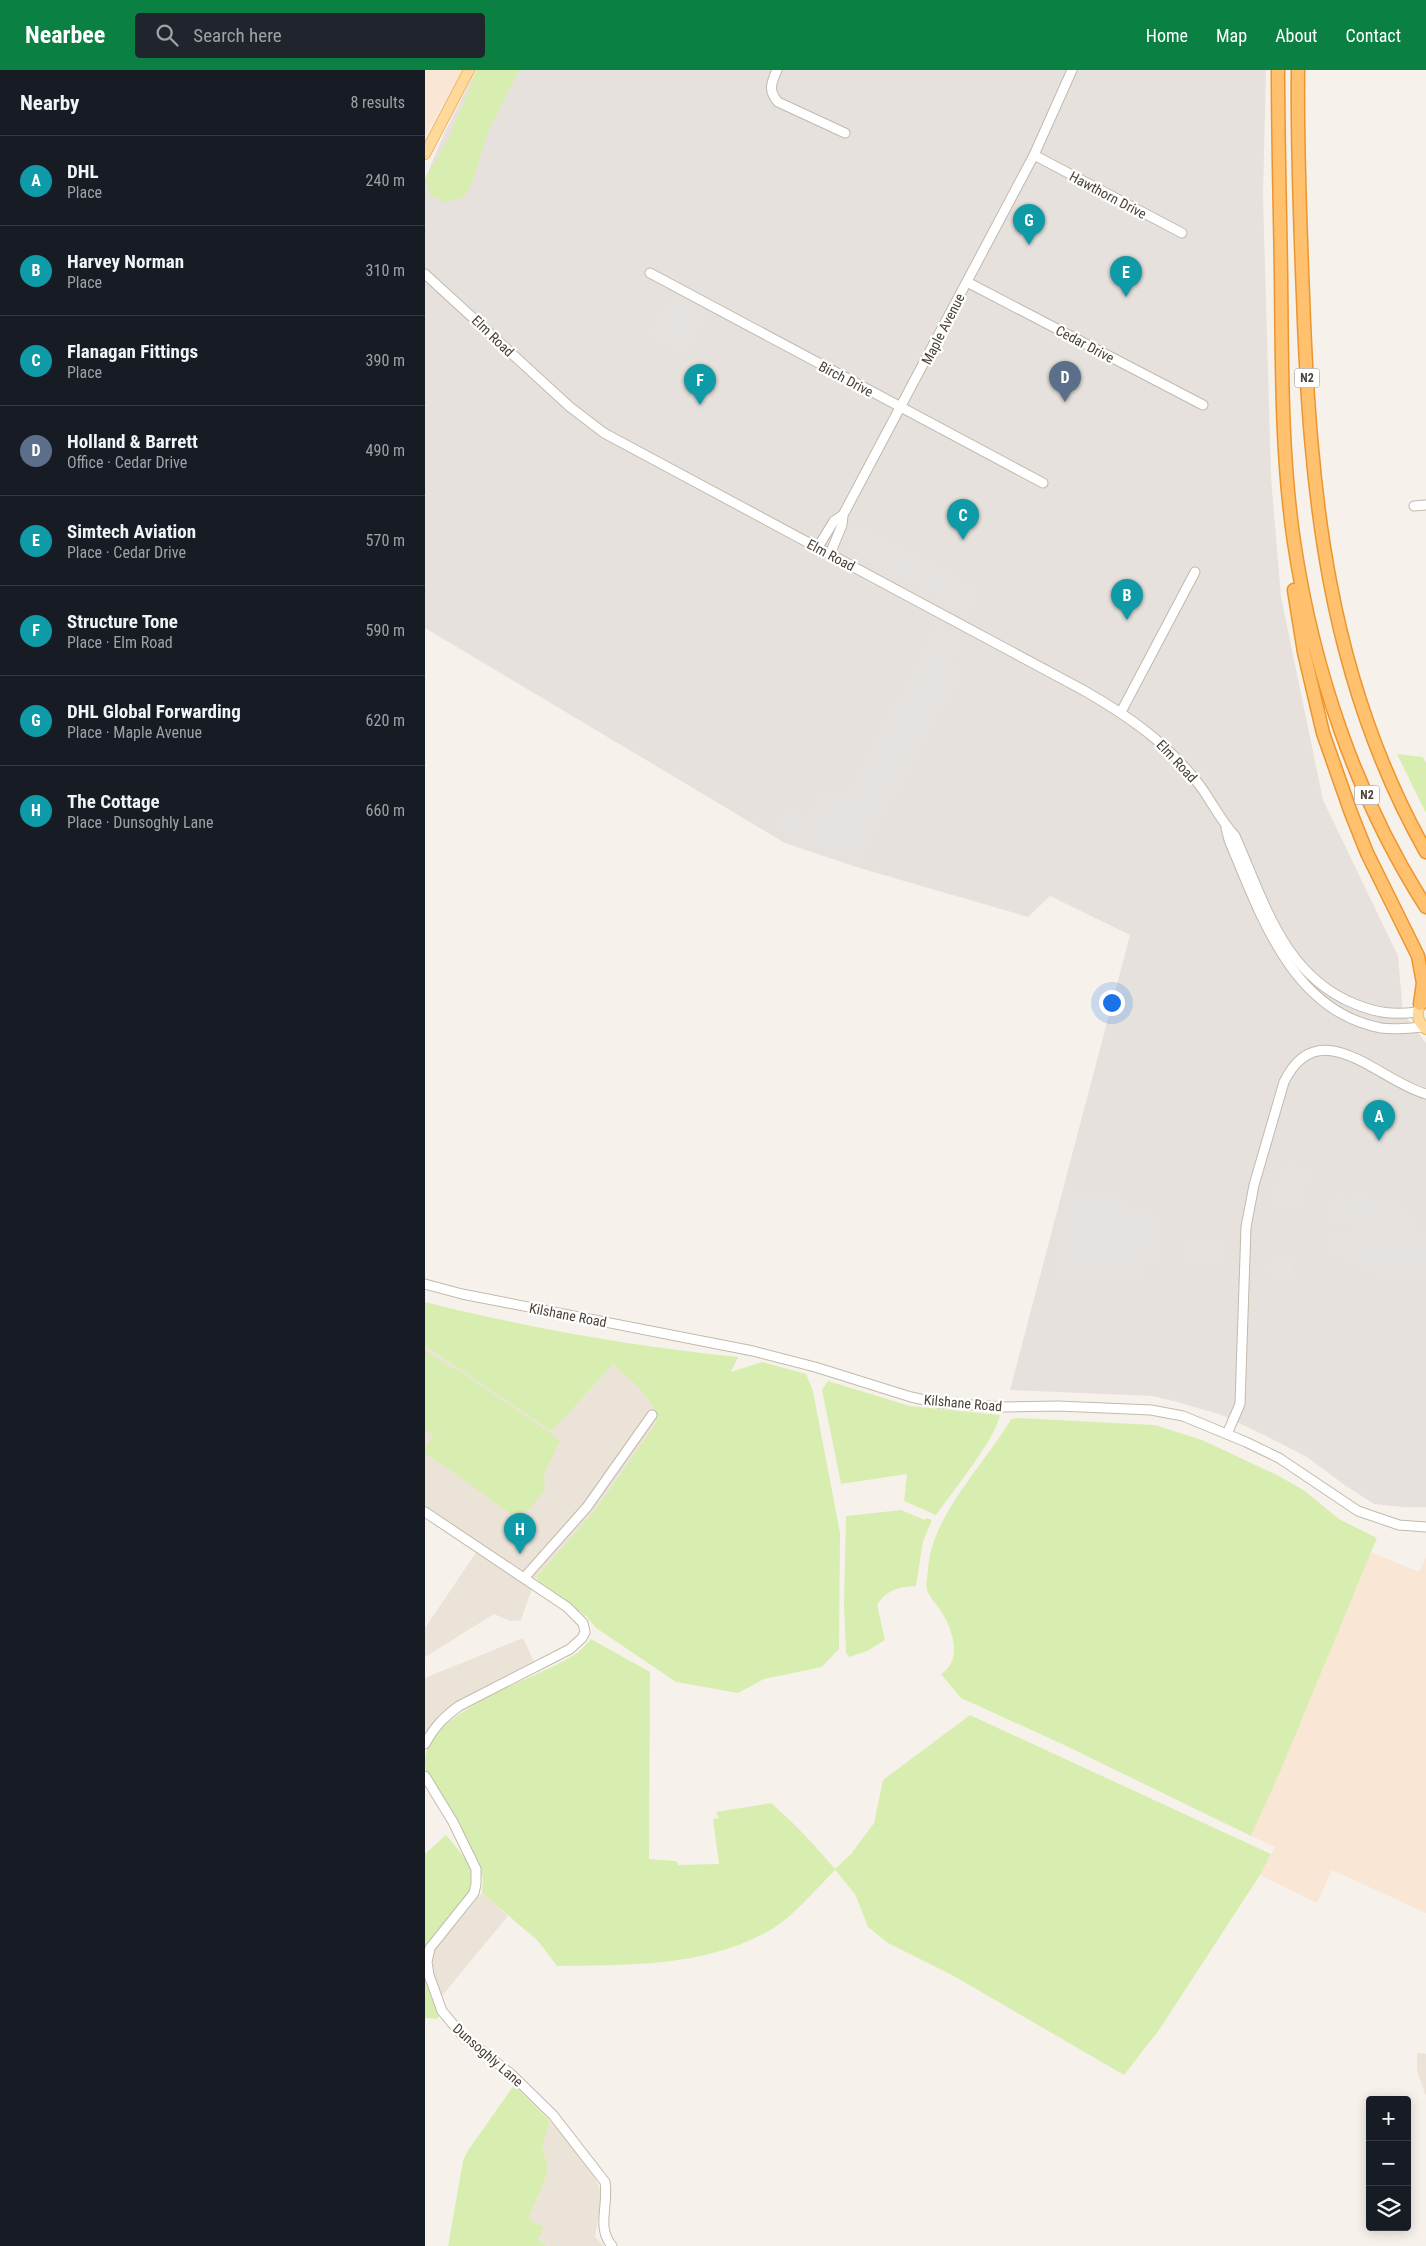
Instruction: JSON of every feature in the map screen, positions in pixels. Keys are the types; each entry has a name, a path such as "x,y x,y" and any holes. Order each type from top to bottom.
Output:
{"highway":[{"name":"N2","path":"1278,70 1285,450 1294,540 1305,605 1330,701 1359,776 1394,849 1426,906"},
{"name":"N2","path":"1298,70 1305,355 1312,454 1328,581 1353,681 1370,729 1391,781 1426,852"},
{"path":"1280,236 1276,387 1280,464 1283,506 1304,652 1323,732 1351,813 1367,853 1418,956 1423,983 1421,1005"}],"main road":[{"path":"425,154 469,70"},
{"path":"1421,1005 1417,1018 1424,1028"}],"street":[{"path":"777,70 770,86 773,97 778,102 845,133"},
{"name":"Maple Avenue","path":"830,554 842,525 843,516 1035,155 1072,70"},
{"name":"Hawthorn Drive","path":"1035,155 1181,233"},
{"name":"Birch Drive","path":"650,273 1043,483"},
{"name":"Elm Road","path":"425,274 430,281 570,408 618,442 1028,660 1121,712 1151,734 1175,756 1199,784 1225,825 1235,836 1284,945 1303,969 1323,988 1376,1012 1399,1015 1421,1005"},
{"name":"Cedar Drive","path":"967,282 1203,404"},
{"path":"1414,506 1426,505"},
{"name":"Maple Avenue","path":"818,548 834,521 843,516"},
{"path":"1121,712 1195,572"},
{"name":"Elm Road","path":"1225,825 1229,840 1266,928 1295,974 1315,994 1339,1012 1370,1025 1391,1029 1424,1028"},
{"path":"1227,1434 1240,1404 1246,1227 1249,1205 1284,1082 1291,1068 1301,1058 1313,1052 1328,1049 1343,1052 1397,1083 1426,1094"},
{"name":"Kilshane Road","path":"425,1284 490,1300 753,1351 815,1367 911,1398 939,1403 1006,1407 1058,1406 1151,1410 1183,1416 1279,1458 1358,1512 1399,1525 1426,1527"},
{"path":"524,1578 587,1507 652,1415"},
{"path":"425,1512 578,1616 583,1623 585,1632 582,1638 570,1649 459,1706 433,1728 425,1744"},
{"name":"Dunsoghly Lane","path":"425,1776 453,1822 470,1861 476,1869 474,1893 430,1948 427,1962 429,1975 442,2011 461,2035 531,2091 553,2115 602,2178 607,2192 604,2235 612,2246"}],"shaded area":[{"path":"425,70 462,70 425,137"},
{"path":"476,70 1266,70 1263,195 1271,477 1281,597 1323,800 1398,956 1403,1013 1426,1043 1426,1507 1374,1504 1307,1457 1222,1415 1177,1402 1153,1396 1010,1390 1130,935 1050,896 1028,917 856,867 785,843 425,628 425,179 443,136"},
{"path":"673,299 704,316 685,352 653,335"},
{"path":"855,527 976,592 967,610 848,547"},
{"path":"939,627 951,633 956,643 947,661 961,668 858,859 814,847 777,829 787,810 810,822 827,791 846,801"},
{"path":"1289,1167 1309,1172 1304,1188 1299,1187 1298,1192 1304,1194 1300,1208 1274,1200 1278,1187 1289,1190 1291,1184 1284,1183"},
{"path":"1070,1192 1091,1196 1121,1198 1122,1209 1152,1216 1154,1220 1160,1221 1159,1257 1143,1257 1142,1277 1056,1274 1057,1252 1061,1241 1059,1232"},
{"path":"1357,1196 1405,1209 1404,1216 1412,1215 1411,1229 1372,1229 1330,1217 1335,1203 1339,1204 1341,1198 1355,1202"},
{"path":"1334,1235 1426,1238 1426,1275 1380,1273 1332,1250"},
{"path":"1188,1244 1219,1245 1219,1260 1187,1259"},
{"path":"1271,1261 1293,1261 1292,1279 1272,1277"},
{"path":"425,1346 551,1431 613,1364 639,1388 652,1405 656,1423 595,1510 536,1577 521,1620 510,1621 494,1614 425,1657 425,1628 479,1548 425,1512"},
{"path":"1371,1552 1419,1572 1426,1557 1426,1913 1332,1870 1317,1903 1260,1875 1275,1847 1251,1836 1280,1772"},
{"path":"523,1638 535,1664 464,1698 439,1715 425,1736 425,1678"},
{"path":"482,1893 508,1916 441,1997 430,1969 431,1958 438,1946"},
{"path":"1417,2053 1426,2054 1426,2096 1417,2071"},
{"path":"550,2121 563,2134 595,2178 600,2190 601,2200 595,2237 604,2246 547,2246 538,2239 528,2219 545,2180 548,2165 542,2148"}],"green space":[{"path":"477,70 519,70 488,132 471,187 462,198 446,203 431,196 425,179 449,137"},
{"path":"1397,754 1423,757 1426,763 1426,813"},
{"path":"425,1302 581,1335 738,1357 731,1372 762,1362 806,1374 813,1391 840,1533 839,1649 822,1667 764,1679 738,1693 676,1682 596,1628 587,1617 538,1582 536,1577 595,1510 656,1423 652,1405 639,1388 613,1364 551,1431 425,1346"},
{"path":"425,1350 453,1369 455,1368 560,1440 544,1474 545,1490 527,1511 524,1510 517,1519 445,1466 425,1454 425,1448 434,1436 425,1430"},
{"path":"828,1381 910,1406 1000,1415 982,1452 936,1515 904,1501 907,1474 841,1484 822,1390"},
{"path":"1011,1419 1155,1425 1202,1440 1279,1476 1305,1491 1339,1519 1377,1538 1280,1772 1251,1836 1064,1745 961,1698 941,1674 951,1663 954,1644 948,1624 926,1588 932,1548 949,1509 961,1490"},
{"path":"901,1510 925,1520 926,1518 932,1520 923,1541 916,1586 893,1590 881,1600 877,1605 885,1640 867,1651 849,1657 846,1653 844,1603 846,1516"},
{"path":"591,1639 650,1672 649,1859 676,1861 678,1865 719,1864 713,1819 719,1818 716,1812 771,1803 805,1835 835,1869 851,1854 874,1823 883,1780 970,1715 1271,1854 1260,1875 1159,2030 1124,2075 952,1975 888,1943 868,1927 855,1894 835,1870 784,1920 765,1933 741,1944 716,1952 664,1962 557,1966 538,1941 482,1893 483,1878 477,1862 427,1775 425,1760 431,1742 445,1726 464,1711 487,1697 574,1655"},
{"path":"446,1835 476,1871 471,1897 430,1948 428,1967 442,2011 437,2019 425,2018 425,1854"},
{"path":"514,2085 550,2121 542,2148 548,2165 545,2180 528,2219 544,2227 538,2239 547,2246 448,2246 463,2161 467,2152"}],"place":[{"name":"DHL Global Forwarding","path":"1029,245"},
{"name":"Simtech Aviation","path":"1126,297"},
{"name":"Holland & Barrett","path":"1065,402"},
{"name":"Structure Tone","path":"700,405"},
{"name":"Flanagan Fittings","path":"963,540"},
{"name":"Harvey Norman","path":"1127,620"},
{"name":"DHL","path":"1379,1141"},
{"name":"The Cottage","path":"520,1554"}]}
